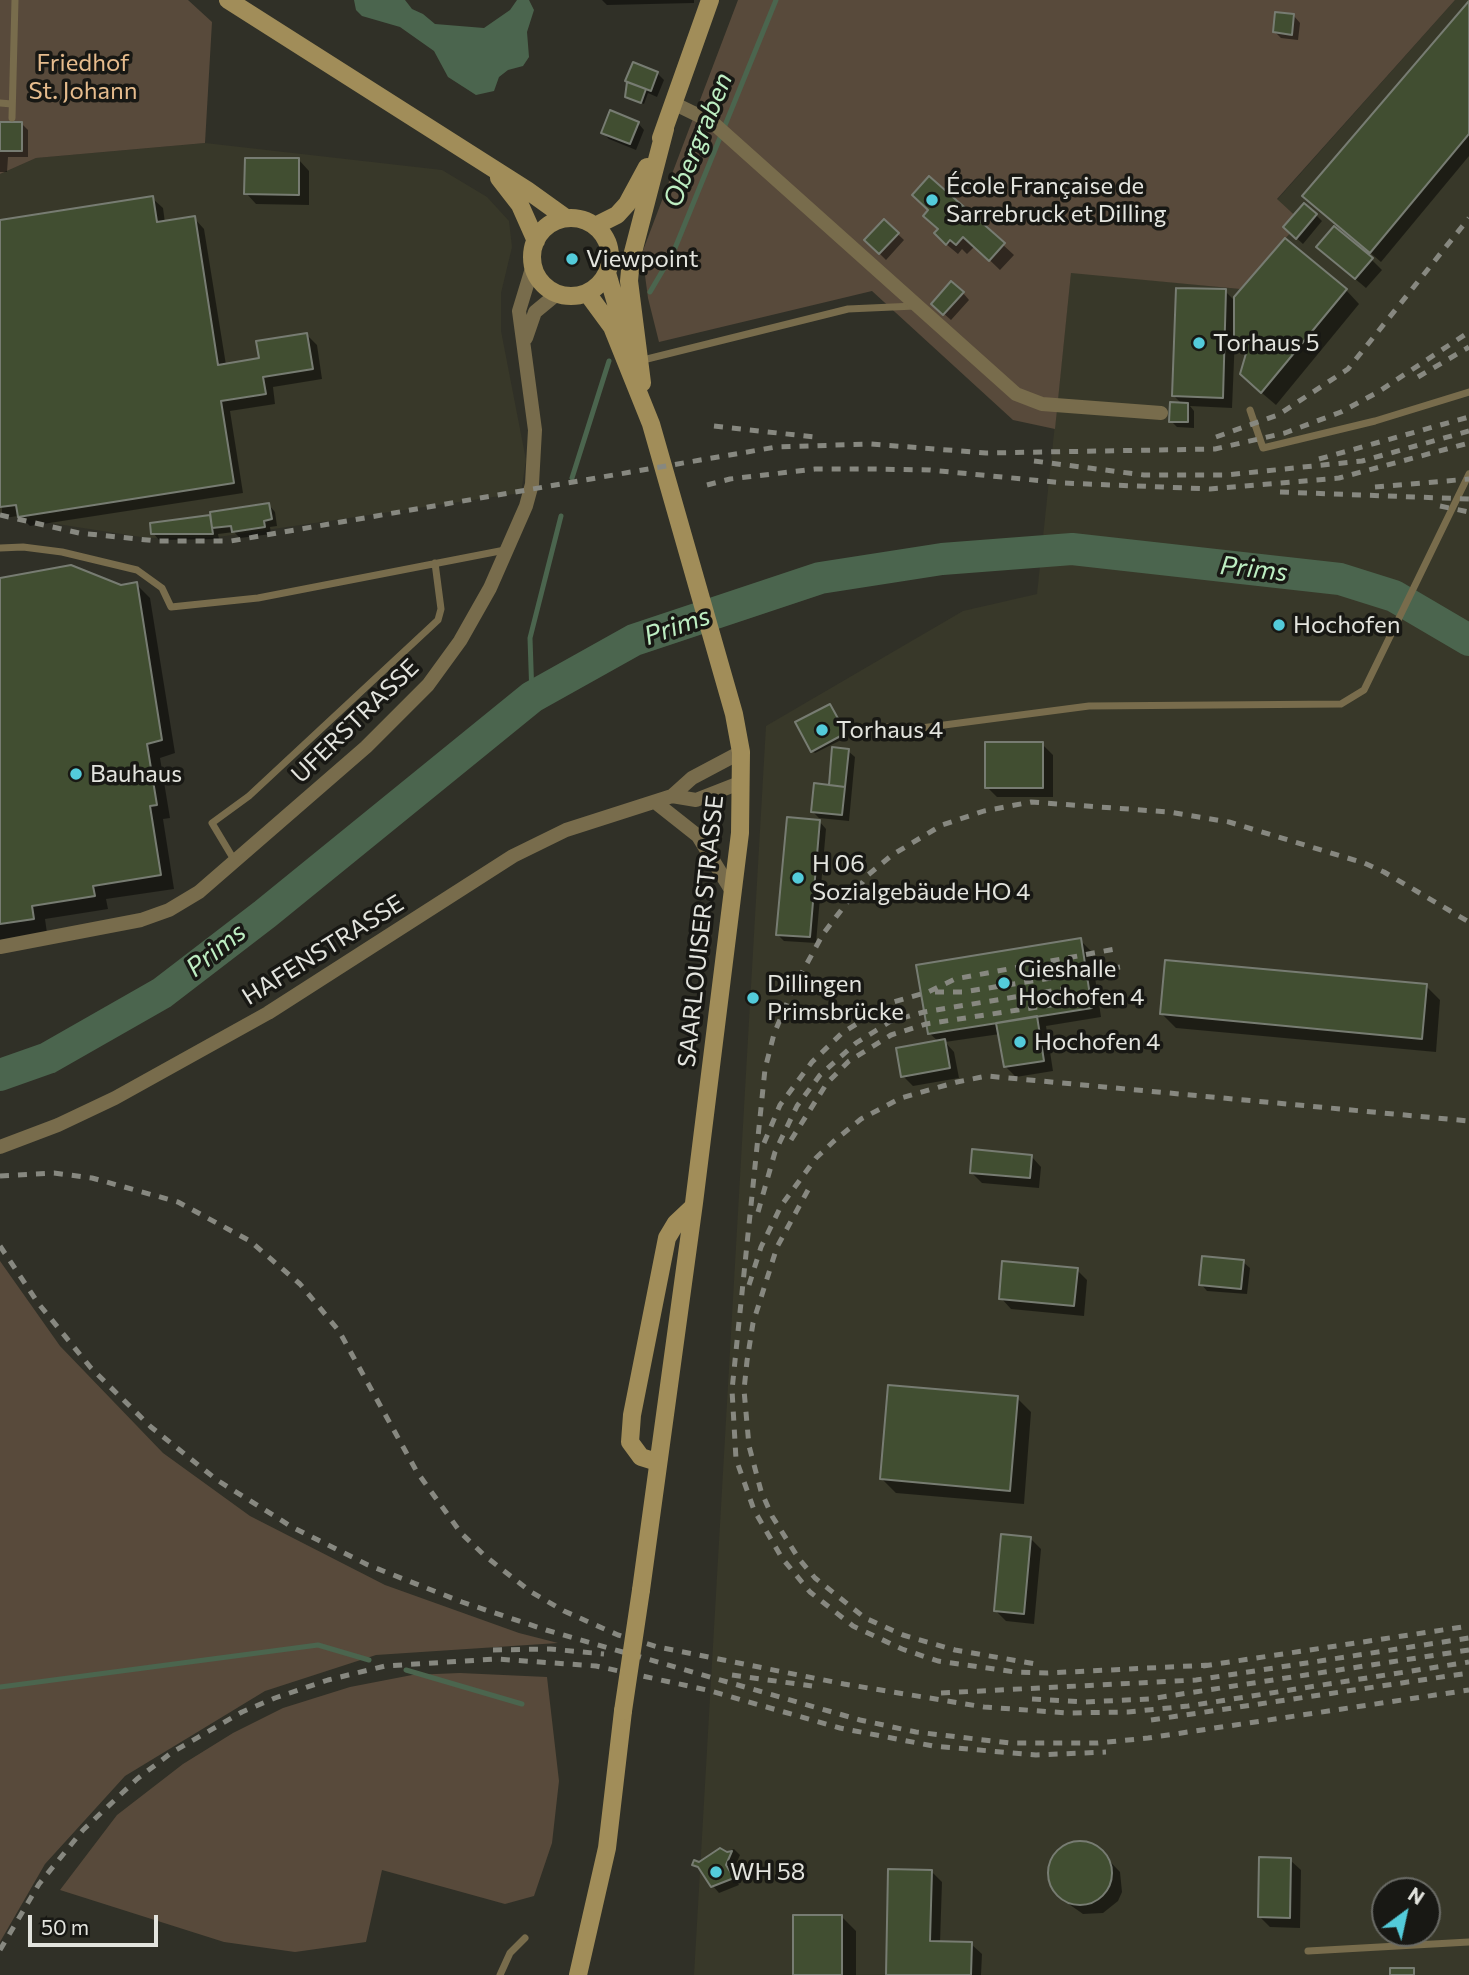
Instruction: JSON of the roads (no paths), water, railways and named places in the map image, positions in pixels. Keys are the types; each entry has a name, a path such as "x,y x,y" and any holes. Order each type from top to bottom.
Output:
{"main road":[{"path":"228,0 527,190 566,218"},
{"name":"SAARLOUISER STRASSE","path":"578,1975 607,1848 623,1711 694,1205 740,833 741,752 734,714 651,424 639,362 629,281 631,260 666,129 710,0"},
{"name":"SAARLOUISER STRASSE","path":"595,226 617,215 628,204 666,129"},
{"path":"489,167 520,205 536,241 533,265 539,279 558,293 567,296 587,293 607,273 610,260 606,240 595,226 576,218 566,218 554,222 536,241"},
{"name":"SAARLOUISER STRASSE","path":"606,240 617,215"},
{"name":"SAARLOUISER STRASSE","path":"607,273 644,393"},
{"name":"SAARLOUISER STRASSE","path":"587,293 612,327 651,424"},
{"path":"657,1462 642,1457 630,1442 632,1415 667,1238 676,1223 694,1205"}],"street":[{"path":"675,104 712,122 1016,394 1042,404 1161,413"},
{"name":"UFERSTRASSE","path":"0,947 141,920 169,910 199,892 236,863 366,747 428,685 460,641 507,550 526,506 535,455 534,403 519,311 533,265"},
{"name":"UFERSTRASSE","path":"524,350 528,325 535,312 558,293"},
{"name":"HAFENSTRASSE","path":"0,1147 58,1125 115,1098 268,1013 513,856 566,830 672,796 692,778 741,752"},
{"name":"HAFENSTRASSE","path":"672,796 696,800 742,782"},
{"path":"655,802 698,835 733,893"}],"lane":[{"path":"12,118 15,0"},
{"path":"0,103 12,104"},
{"path":"639,362 848,309 902,304 920,307"},
{"path":"1250,410 1263,448 1374,421 1469,392"},
{"path":"888,727 906,730 1089,706 1341,704 1364,690 1469,474"},
{"path":"0,548 23,547 62,552 137,570 162,588 171,607 258,598 507,550"},
{"path":"236,863 212,822 259,786 438,620 441,609 435,564"},
{"path":"500,1975 510,1953 525,1938"},
{"path":"1308,1951 1469,1942"}],"waterway":[{"name":"Obergraben","path":"650,292 673,253 776,0"},
{"name":"Obergraben","path":"572,478 609,361"},
{"name":"Obergraben","path":"532,697 530,638 561,516"},
{"name":"Prims","path":"0,1075 48,1058 162,993 265,914 532,697 634,640 820,578 942,559 1072,549 1340,579 1394,596 1469,640"},
{"path":"0,1687 318,1645 369,1660"},
{"path":"406,1670 522,1704"}],"railway":[{"path":"1216,437 1278,415 1348,369 1469,218"},
{"path":"0,515 79,533 157,541 231,541 776,447 871,444 986,453 1215,449 1285,433 1341,412 1378,392 1469,332"},
{"path":"1418,377 1469,347"},
{"path":"1319,459 1469,417"},
{"path":"714,426 814,437"},
{"path":"1034,461 1144,475 1226,475 1362,461 1469,431"},
{"path":"707,485 730,479 815,469 870,469 930,470 1064,483 1210,489 1339,478 1469,443"},
{"path":"1375,487 1469,479"},
{"path":"1280,492 1469,499"},
{"path":"1440,506 1469,512"},
{"path":"1210,1665 1048,1673 1015,1672 938,1661 902,1649 853,1626 810,1592 782,1558 754,1510 736,1459 732,1390 765,1069 774,1034 792,991 823,934 868,875 892,855 942,825 984,811 1031,802 1169,812 1229,822 1364,863 1469,922"},
{"path":"764,1143 780,1105 812,1062 842,1033 890,1003 928,992 955,979 1115,949"},
{"path":"935,992 963,992 1120,967"},
{"path":"758,1212 775,1152 797,1106 820,1075 856,1043 891,1021 924,1012 1075,987"},
{"path":"791,1140 827,1083 849,1061 891,1035 926,1024 1077,1001"},
{"path":"749,1285 761,1247 781,1206 816,1158 861,1119 901,1098 957,1082 987,1076 1469,1121"},
{"path":"0,1176 54,1173 92,1178 178,1202 250,1241 300,1284 339,1331 417,1472 461,1533 485,1556 531,1592 564,1611 618,1635 658,1647 844,1684 984,1707 1068,1713 1128,1712 1188,1706 1469,1662"},
{"path":"808,1190 777,1247 753,1323 747,1361 744,1390 749,1446 761,1491 772,1516 799,1559 815,1578 865,1618 903,1635 955,1650 1036,1664"},
{"path":"0,1246 38,1303 91,1368 151,1427 217,1480 292,1527 368,1565 462,1602 546,1630 860,1720 916,1732 1010,1743 1098,1743 1148,1738 1469,1690"},
{"path":"1203,1666 1469,1626"},
{"path":"941,1693 1196,1680 1469,1638"},
{"path":"493,1650 550,1649 604,1654"},
{"path":"1032,1699 1085,1702 1149,1699 1469,1650"},
{"path":"0,1950 39,1884 83,1830 137,1779 171,1753 242,1712 275,1698 328,1680 385,1666 496,1659 596,1666 707,1690 840,1728 933,1746 1036,1755 1106,1752"},
{"path":"1151,1720 1469,1673"},
{"path":"732,1675 812,1686"}],"place":[{"name":"École Française de Sarrebruck et Dilling","path":"932,200"},
{"name":"Viewpoint","path":"572,259"},
{"name":"Torhaus 5","path":"1199,343"},
{"name":"Hochofen","path":"1279,625"},
{"name":"Torhaus 4","path":"822,730"},
{"name":"Bauhaus","path":"76,774"},
{"name":"H 06 Sozialgebäude HO 4","path":"798,878"},
{"name":"Gieshalle Hochofen 4","path":"1004,983"},
{"name":"Dillingen Primsbrücke","path":"753,998"},
{"name":"Hochofen 4","path":"1020,1042"},
{"name":"WH 58","path":"716,1872"}],"park label":[{"name":"Friedhof St. Johann","path":"83,77"}]}
